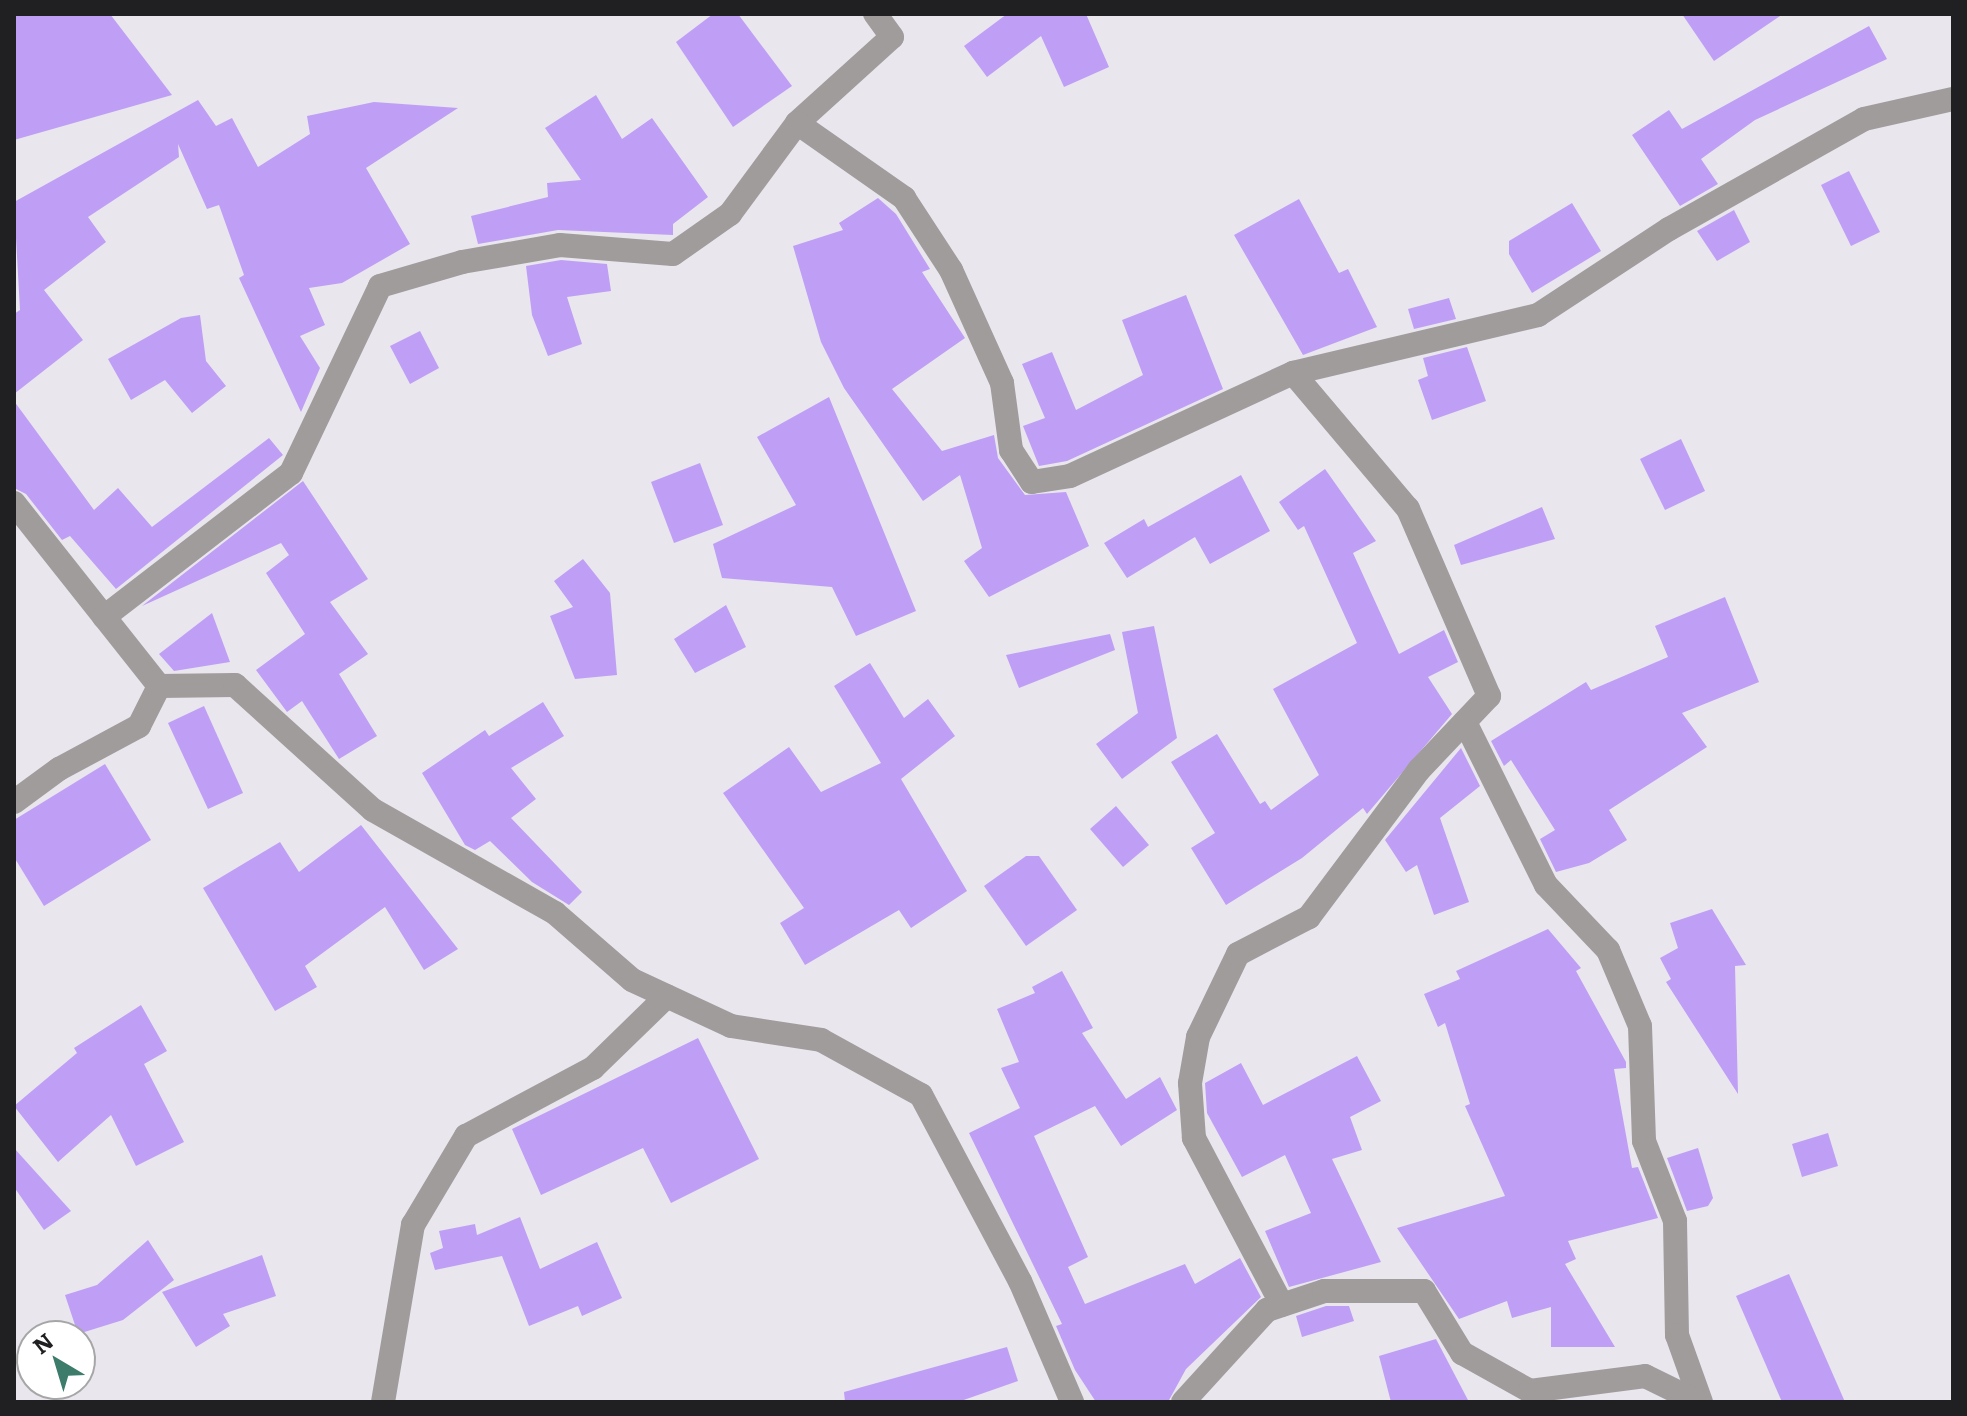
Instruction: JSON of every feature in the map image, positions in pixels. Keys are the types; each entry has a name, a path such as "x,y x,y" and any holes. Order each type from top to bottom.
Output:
{"street":[{"path":"104,617 291,473 380,286 462,262 560,245 673,254 730,214 797,123 892,37 875,14"},
{"path":"797,123 904,198 970,313 1002,383 1011,450 1032,482 1070,476 1293,373 1538,315 1669,229 1864,119 1953,99"},
{"path":"1282,1305 1194,1138 1190,1083 1198,1037 1238,954 1309,917 1419,770 1489,696 1408,509 1293,373"},
{"path":"14,503 159,686"},
{"path":"159,686 235,685 373,810 555,913 632,980 731,1026 821,1040 921,1095 1020,1281 1072,1402"},
{"path":"14,802 59,769 139,726 159,686"},
{"path":"1465,722 1546,885 1608,950 1640,1026 1644,1141 1675,1221 1677,1335 1700,1402"},
{"path":"383,1402 413,1225 466,1136 593,1068 667,996"},
{"path":"1183,1402 1267,1310 1324,1291 1424,1291 1462,1353 1530,1391 1645,1376 1700,1402"}],"building":[{"path":"14,14 110,14 172,95 14,140"},
{"path":"713,14 738,14 792,86 733,127 676,42"},
{"path":"1007,14 1086,14 1109,67 1064,87 1041,36 987,77 964,46"},
{"path":"1682,14 1783,14 1714,61"},
{"path":"1869,26 1887,59 1755,120 1701,159 1718,184 1680,206 1632,135 1669,110 1682,129"},
{"path":"596,95 622,139 652,118 708,197 673,224 673,235 558,230 478,244 471,216 548,197 547,183 581,180 545,128"},
{"path":"198,100 216,126 232,118 258,167 310,134 307,116 374,102 458,108 366,168 410,244 342,283 309,288 325,325 300,336 320,368 301,412 239,278 244,275 219,205 207,209 178,144 179,157 88,217 106,242 44,290 83,340 14,394 14,314 20,310 14,202"},
{"path":"1849,171 1880,232 1851,246 1821,185"},
{"path":"878,198 896,214 930,269 922,272 965,338 892,389 942,451 994,435 998,458 1025,495 1066,492 1089,546 989,597 964,561 982,548 960,475 923,501 844,388 821,342 793,246 843,230 839,223"},
{"path":"1299,199 1339,273 1348,269 1377,327 1303,355 1234,235"},
{"path":"1572,203 1601,251 1532,293 1509,254 1509,241"},
{"path":"1734,210 1750,242 1717,261 1697,231"},
{"path":"561,260 607,264 611,291 567,297 582,344 548,356 532,315 526,266"},
{"path":"1186,295 1223,389 1067,461 1039,466 1023,426 1045,418 1022,364 1052,352 1076,410 1143,375 1122,320"},
{"path":"1449,298 1456,319 1414,329 1408,309"},
{"path":"200,315 206,361 226,386 192,413 165,380 131,400 108,359 181,318"},
{"path":"420,331 439,368 410,384 390,346"},
{"path":"1467,347 1486,401 1432,420 1418,380 1428,376 1423,358"},
{"path":"829,397 916,611 856,636 832,587 722,578 713,544 796,505 757,437"},
{"path":"14,401 94,510 118,488 152,527 269,438 283,455 116,589 70,536 62,540 26,494 14,488"},
{"path":"1681,439 1705,491 1665,510 1640,459"},
{"path":"700,463 723,525 674,543 651,482"},
{"path":"1325,469 1376,541 1353,553 1399,654 1444,630 1458,662 1428,677 1452,714 1367,814 1363,808 1302,858 1226,905 1191,848 1215,833 1171,762 1217,734 1260,804 1265,801 1271,810 1319,775 1273,689 1357,643 1304,526 1298,530 1279,502"},
{"path":"1241,475 1270,531 1210,564 1195,537 1127,578 1104,543 1144,519 1148,527"},
{"path":"303,481 368,579 330,602 368,654 339,674 377,736 339,759 302,701 287,712 256,670 305,634 266,573 289,555 281,543 142,606"},
{"path":"1542,507 1555,539 1461,565 1454,545"},
{"path":"583,559 610,593 617,675 575,679 550,616 573,607 554,581"},
{"path":"1725,597 1759,682 1682,713 1707,747 1609,810 1627,840 1589,863 1556,872 1540,839 1555,830 1511,760 1504,766 1491,741 1586,682 1591,690 1668,657 1655,626"},
{"path":"726,605 746,647 695,673 674,639"},
{"path":"212,613 230,662 174,671 159,654"},
{"path":"1154,626 1177,738 1122,779 1096,744 1138,713 1122,632"},
{"path":"1110,634 1115,650 1019,688 1006,655"},
{"path":"870,663 904,718 928,699 955,736 901,779 967,891 911,928 899,910 805,965 780,923 804,908 723,793 789,747 821,792 881,763 834,686"},
{"path":"543,702 564,736 511,768 536,799 511,818 582,892 569,905 532,882 490,841 475,850 465,845 422,773 485,730 489,736"},
{"path":"204,706 243,793 208,809 168,723"},
{"path":"1461,748 1480,786 1440,818 1469,902 1434,915 1417,865 1406,872 1385,840"},
{"path":"105,764 151,840 44,906 14,857 14,820"},
{"path":"1116,806 1149,845 1123,867 1090,829"},
{"path":"361,825 458,949 424,970 385,907 305,966 317,987 275,1011 203,888 280,842 299,872"},
{"path":"1026,856 1039,856 1077,910 1026,946 984,886"},
{"path":"1712,909 1746,965 1735,966 1738,1094 1666,982 1671,979 1660,958 1678,948 1670,923"},
{"path":"1548,929 1581,968 1576,971 1626,1062 1626,1068 1614,1069 1632,1168 1638,1167 1658,1218 1568,1241 1576,1259 1565,1264 1615,1347 1551,1347 1551,1307 1512,1318 1507,1301 1459,1319 1397,1228 1505,1196 1465,1106 1470,1104 1445,1023 1438,1027 1424,994 1460,979 1456,971"},
{"path":"1062,971 1093,1028 1082,1033 1126,1099 1160,1077 1177,1110 1121,1146 1095,1106 1034,1136 1088,1257 1068,1267 1085,1304 1185,1264 1195,1284 1240,1258 1261,1297 1186,1369 1168,1402 1096,1402 1075,1370 1056,1326 1062,1324 969,1133 1020,1108 1001,1068 1019,1062 997,1009 1035,993 1032,987"},
{"path":"141,1005 167,1051 144,1064 184,1142 136,1166 111,1115 58,1162 14,1106 77,1053 74,1048"},
{"path":"698,1038 759,1159 671,1203 643,1148 541,1195 512,1129"},
{"path":"1357,1056 1381,1101 1350,1117 1362,1150 1332,1159 1381,1262 1289,1287 1265,1231 1311,1213 1285,1155 1242,1177 1207,1113 1205,1083 1241,1063 1263,1105"},
{"path":"1828,1133 1838,1166 1802,1177 1792,1144"},
{"path":"14,1148 71,1211 44,1230 14,1187"},
{"path":"1698,1148 1713,1198 1708,1206 1687,1211 1667,1158"},
{"path":"520,1217 540,1269 597,1242 622,1298 582,1316 578,1306 529,1326 502,1256 435,1270 430,1253 443,1248 439,1231 475,1224 477,1235"},
{"path":"148,1240 174,1280 123,1320 96,1328 96,1320 73,1320 65,1295 97,1285"},
{"path":"262,1255 276,1296 223,1314 230,1326 196,1347 162,1292"},
{"path":"1789,1274 1845,1402 1782,1402 1736,1296"},
{"path":"1326,1306 1349,1306 1354,1321 1302,1337 1296,1316"},
{"path":"1436,1339 1469,1402 1391,1402 1379,1356"},
{"path":"1007,1347 1018,1381 958,1402 845,1402 844,1392"}]}
